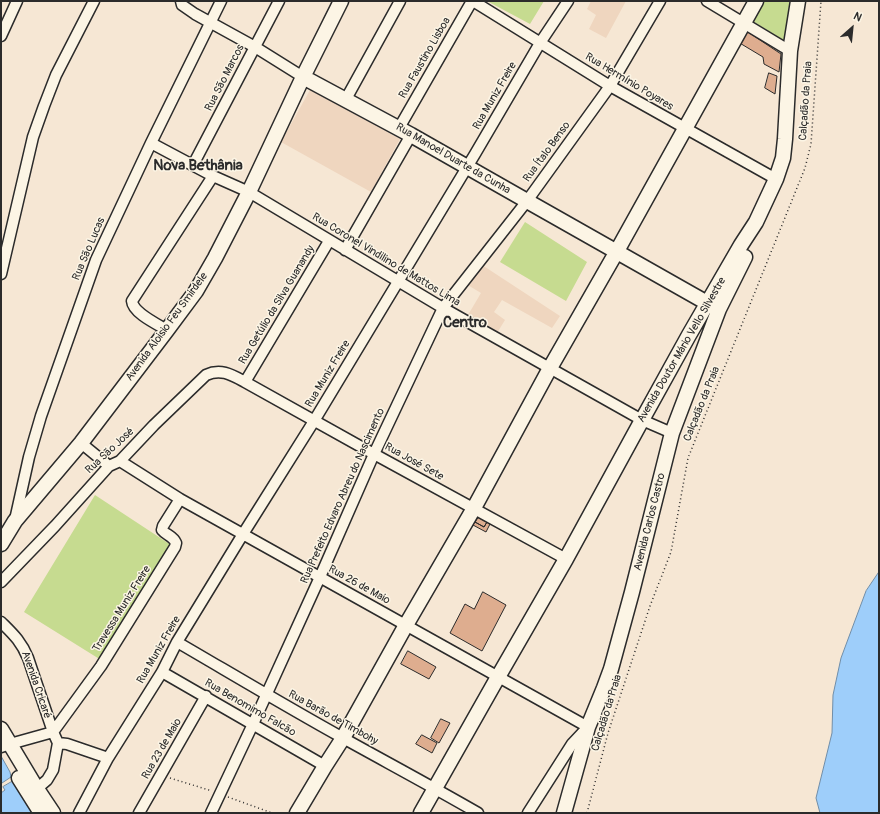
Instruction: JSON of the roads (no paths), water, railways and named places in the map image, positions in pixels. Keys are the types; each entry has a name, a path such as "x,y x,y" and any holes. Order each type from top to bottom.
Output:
{"street":[{"path":"2,34 18,1"},
{"path":"1,274 33,137 56,75 94,1"},
{"name":"Rua Manoel Duarte da Cunha","path":"181,1 182,5 195,14 255,47 303,77 399,128 713,306"},
{"name":"Rua São Lucas","path":"15,521 29,457 41,416 96,260 151,143 221,1"},
{"name":"Rua São Marcos","path":"193,165 279,1"},
{"name":"Avenida Aloisio Feu Smirdele","path":"1,544 15,521 81,443 200,284 249,192 303,77 341,1"},
{"path":"346,99 400,1"},
{"name":"Rua Hermínio Poyares","path":"473,1 610,86 684,129 776,179"},
{"name":"Rua Faustino Lisboa","path":"399,128 473,1"},
{"name":"Rua Muniz Freire","path":"79,813 108,758 162,672 177,642 314,421 540,43 568,1"},
{"name":"Rua Ítalo Benso","path":"443,308 527,201 610,86 660,1"},
{"path":"707,1 790,51"},
{"path":"297,813 343,738 474,508 550,368 617,252 756,1"},
{"name":"Avenida Doutor Mário Vello Silvestre","path":"421,813 566,559 642,420 713,306 741,245 756,222 776,179 783,158 786,139 790,51 798,1"},
{"path":"345,250 411,135"},
{"name":"Rua Coronel Vindilino de Mattos Lima","path":"151,143 213,176 249,192 397,282 642,420 672,433"},
{"path":"167,330 136,310 132,306 132,301 213,176"},
{"name":"Rua Getúlio da Silva Guanandy","path":"245,382 329,241"},
{"name":"Avenida Carlos Castro","path":"528,813 572,744 588,727 611,669 634,585 672,433 713,306"},
{"name":"Rua Prefeito Edvaro Abreu do Nascimento","path":"211,813 320,577 374,454 443,308"},
{"name":"Rua São José","path":"1,582 55,526 109,466 120,461 206,375 212,372 230,374"},
{"name":"Rua José Sete","path":"230,374 566,559"},
{"path":"81,443 109,466"},
{"name":"Rua 26 de Maio","path":"120,461 180,499 588,727"},
{"name":"Travessa Muniz Freire","path":"53,732 101,666 175,547 176,543 174,539 162,530 180,499"},
{"name":"Avenida Cricaré","path":"1,622 13,633 23,646 58,743"},
{"name":"Rua Barão de Timbohy","path":"177,642 343,738 478,813"},
{"name":"Rua Benomimo Falcão","path":"162,672 325,766"},
{"name":"Rua 23 de Maio","path":"139,813 206,696"},
{"path":"564,813 588,727"},
{"path":"1,729 4,746 33,792 53,813"},
{"name":"Avenida Cricaré","path":"4,746 53,732"},
{"path":"33,792 47,780 53,770 58,743 67,744 108,758"},
{"path":"33,792 41,813"}],"water":[{"path":"879,572 879,813 820,813 816,798 832,733 833,695 841,658 866,591"},
{"path":"1,756 10,772 11,777 2,783"},
{"path":"15,780 34,813 1,813 1,793 5,790 3,787"}],"district":[{"name":"Nova Bethânia","path":"198,166"},
{"name":"Centro","path":"465,323"}]}
